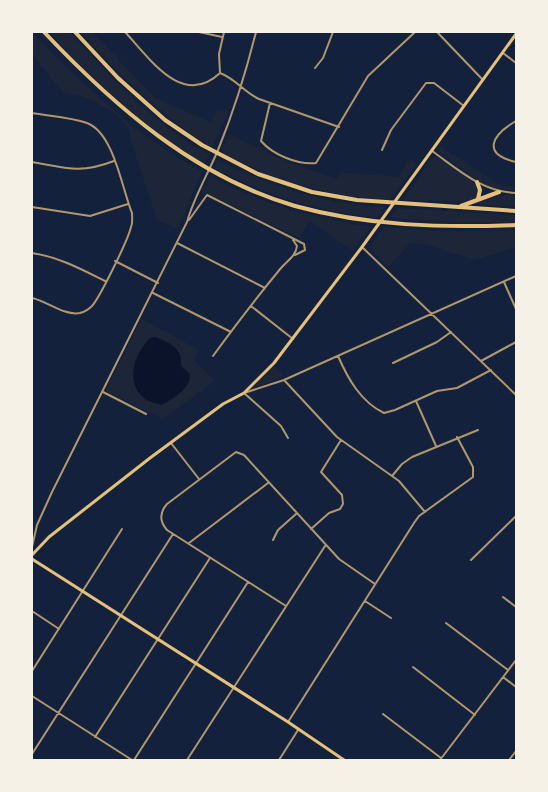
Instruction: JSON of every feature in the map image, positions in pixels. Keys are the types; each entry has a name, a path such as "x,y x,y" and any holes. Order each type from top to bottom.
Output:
{"highway":[{"path":"44,32 84,73 141,123 193,160 251,190 293,205 354,219 431,225 516,225"},
{"path":"75,32 149,107 202,145 239,165 279,182 324,195 357,201 516,211"},
{"path":"477,182 480,190 477,200"},
{"path":"448,207 468,204 499,192"}],"main road":[{"path":"344,760 32,557 49,537 92,502 224,404 244,393 274,363 363,247 516,34"}],"street":[{"path":"125,32 166,77 181,84 197,86 214,79 220,73 219,57 224,32"},
{"path":"199,32 222,38"},
{"path":"32,547 38,525 52,492 158,283 204,183 242,86 256,32"},
{"path":"315,68 323,58 333,32"},
{"path":"270,103 261,141 287,158 309,164 316,163 368,76 415,32"},
{"path":"437,32 483,80"},
{"path":"503,53 516,63"},
{"path":"220,73 242,86 252,96 339,127"},
{"path":"382,150 389,134 426,83 434,83 464,106"},
{"path":"32,113 82,121 92,125 105,137 132,213 132,227 96,300 86,310 73,313 32,298"},
{"path":"516,121 503,129 494,142 493,150 507,160 516,162"},
{"path":"432,151 489,189 516,193"},
{"path":"32,162 81,170 96,168 114,161"},
{"path":"187,222 207,195 306,246 303,251 283,265 213,356"},
{"path":"32,207 90,216 128,204"},
{"path":"293,240 297,246 295,255"},
{"path":"177,243 265,288"},
{"path":"363,247 516,395"},
{"path":"32,253 54,257 105,281"},
{"path":"115,261 158,283"},
{"path":"244,393 284,380 516,276"},
{"path":"504,282 516,309"},
{"path":"153,293 231,332"},
{"path":"251,306 293,339"},
{"path":"393,363 441,340 451,332"},
{"path":"481,361 516,342"},
{"path":"338,356 352,385 384,413 437,391 457,388 490,370"},
{"path":"284,380 341,440 409,490 425,512"},
{"path":"103,392 146,414"},
{"path":"244,393 281,426 288,438"},
{"path":"416,401 436,446"},
{"path":"392,476 405,460 478,430"},
{"path":"288,722 414,523 425,512 473,477 473,467 457,437"},
{"path":"311,529 329,513 340,509 343,504 342,495 321,472 341,440"},
{"path":"171,443 199,479"},
{"path":"286,606 173,533 164,526 161,519 165,506 232,454 239,452 244,454 345,564 375,584"},
{"path":"189,543 269,482"},
{"path":"273,540 278,530 297,513"},
{"path":"471,560 516,516"},
{"path":"32,671 122,529"},
{"path":"32,754 173,533"},
{"path":"187,760 325,544"},
{"path":"95,737 210,558"},
{"path":"32,696 133,760 248,582"},
{"path":"503,597 516,607"},
{"path":"364,601 391,618"},
{"path":"32,611 59,629"},
{"path":"446,623 508,670"},
{"path":"383,714 440,759 516,660"},
{"path":"413,667 475,714"},
{"path":"503,677 516,687"},
{"path":"279,760 298,729"},
{"path":"509,760 516,751"}],"shaded area":[{"path":"32,32 71,71 133,126 202,171 178,229 157,220 130,138 130,131 126,125 114,113 98,103 66,93 58,86 32,54"},
{"path":"49,32 70,32 134,99 169,128 209,155 205,164 141,122 102,87"},
{"path":"80,32 92,32 155,98 211,122 216,111 222,109 228,113 212,148 175,122 142,94"},
{"path":"229,134 281,159 337,179 340,172 398,177 410,159 417,164 389,201 352,196 291,182 220,153"},
{"path":"440,146 500,185 516,187 516,189 496,189 483,184 440,153 438,150"},
{"path":"433,157 437,157 473,182 478,191 476,198 463,202 403,200"},
{"path":"217,160 278,186 320,198 385,207 377,218 293,201 253,187 214,168"},
{"path":"210,176 250,195 288,209 371,227 353,251 309,221 299,238 202,193"},
{"path":"516,195 516,206 472,204 486,198"},
{"path":"398,208 516,215 516,222 455,222 390,218"},
{"path":"384,227 437,231 516,230 516,247 474,260 428,245 410,243 388,267 369,248"},
{"path":"142,319 199,350 194,360 215,381 163,419 106,391"},
{"path":"155,337 178,350 181,366 190,377 181,392 161,405 144,398 134,384 133,376 140,351 150,338"},
{"path":"274,366 284,377 249,390"}]}
